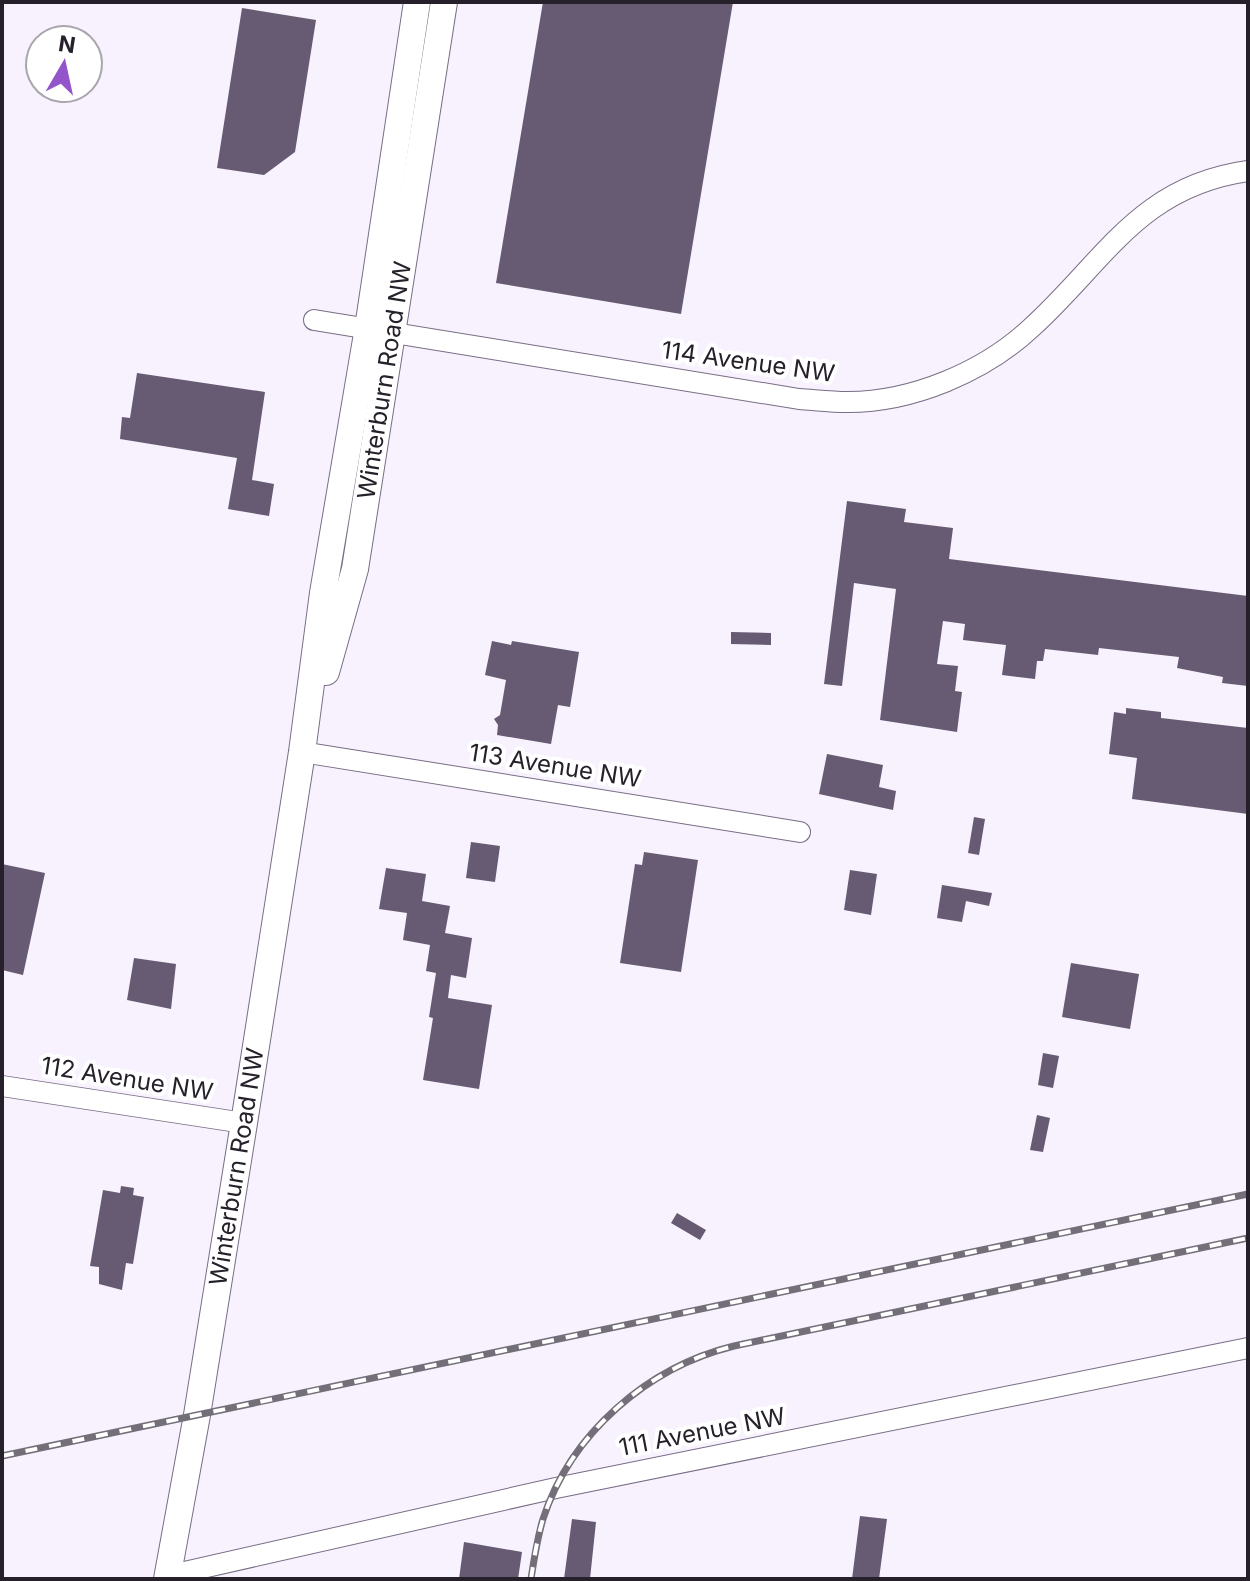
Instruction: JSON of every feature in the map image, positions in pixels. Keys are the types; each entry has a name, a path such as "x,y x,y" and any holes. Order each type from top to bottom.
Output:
{"main road":[{"name":"Winterburn Road NW","path":"167,1577 197,1415 302,752 355,569 417,2"},
{"name":"Winterburn Road NW","path":"380,331 444,2"}],"street":[{"name":"114 Avenue NW","path":"314,320 799,399 850,402 891,397 931,387 999,353 1039,320 1124,230 1160,202 1198,183 1248,171"},
{"name":"113 Avenue NW","path":"302,752 800,832"},
{"name":"112 Avenue NW","path":"2,1086 244,1123"},
{"name":"111 Avenue NW","path":"167,1577 556,1488 1248,1348"}],"building":[{"path":"543,2 733,2 681,314 496,283"},
{"path":"242,8 316,20 295,152 264,175 217,168"},
{"path":"137,373 265,392 252,480 274,484 269,516 228,509 237,458 120,439 122,417 130,418"},
{"path":"847,501 906,509 904,522 953,528 949,559 1248,596 1248,686 1222,683 1223,677 1177,668 1179,657 1099,648 1098,655 1045,649 1043,661 1037,661 1035,679 1002,675 1006,645 963,640 965,624 943,621 937,664 958,666 955,691 962,692 957,732 880,720 896,589 854,583 842,686 824,684"},
{"path":"731,632 771,633 771,645 731,644"},
{"path":"492,641 511,645 512,641 579,652 570,707 558,705 551,744 497,735 498,725 494,719 500,715 506,680 485,675"},
{"path":"1126,708 1161,712 1161,718 1248,728 1248,814 1132,799 1137,758 1109,754 1114,712 1126,714"},
{"path":"827,754 883,765 879,787 896,791 893,810 819,794"},
{"path":"974,817 985,819 979,855 968,853"},
{"path":"471,842 500,846 495,882 466,878"},
{"path":"644,852 698,860 681,972 620,963 635,864 642,865"},
{"path":"2,864 45,873 23,975 2,970"},
{"path":"386,868 426,874 422,901 450,906 445,933 472,938 466,978 451,975 448,998 492,1005 479,1089 423,1080 433,1018 429,1017 436,973 426,971 430,945 403,940 407,913 379,909"},
{"path":"850,870 877,874 871,915 844,910"},
{"path":"942,885 992,893 989,906 966,901 962,922 937,918"},
{"path":"134,958 176,964 171,1009 127,1000"},
{"path":"1071,963 1139,974 1130,1029 1062,1017"},
{"path":"1043,1053 1059,1056 1053,1088 1038,1085"},
{"path":"1037,1115 1050,1118 1043,1152 1030,1150"},
{"path":"121,1186 134,1188 133,1195 144,1197 133,1264 126,1263 122,1290 99,1284 99,1267 90,1266 103,1190 120,1193"},
{"path":"677,1213 706,1230 700,1240 671,1223"},
{"path":"860,1516 887,1519 879,1579 852,1579"},
{"path":"572,1519 596,1522 590,1579 564,1579"},
{"path":"464,1542 522,1552 518,1579 459,1579"}],"railway":[{"path":"2,1456 1248,1194"},
{"path":"531,1579 543,1519 573,1459 593,1432 617,1408 643,1387 672,1370 734,1346 1248,1238"}]}
